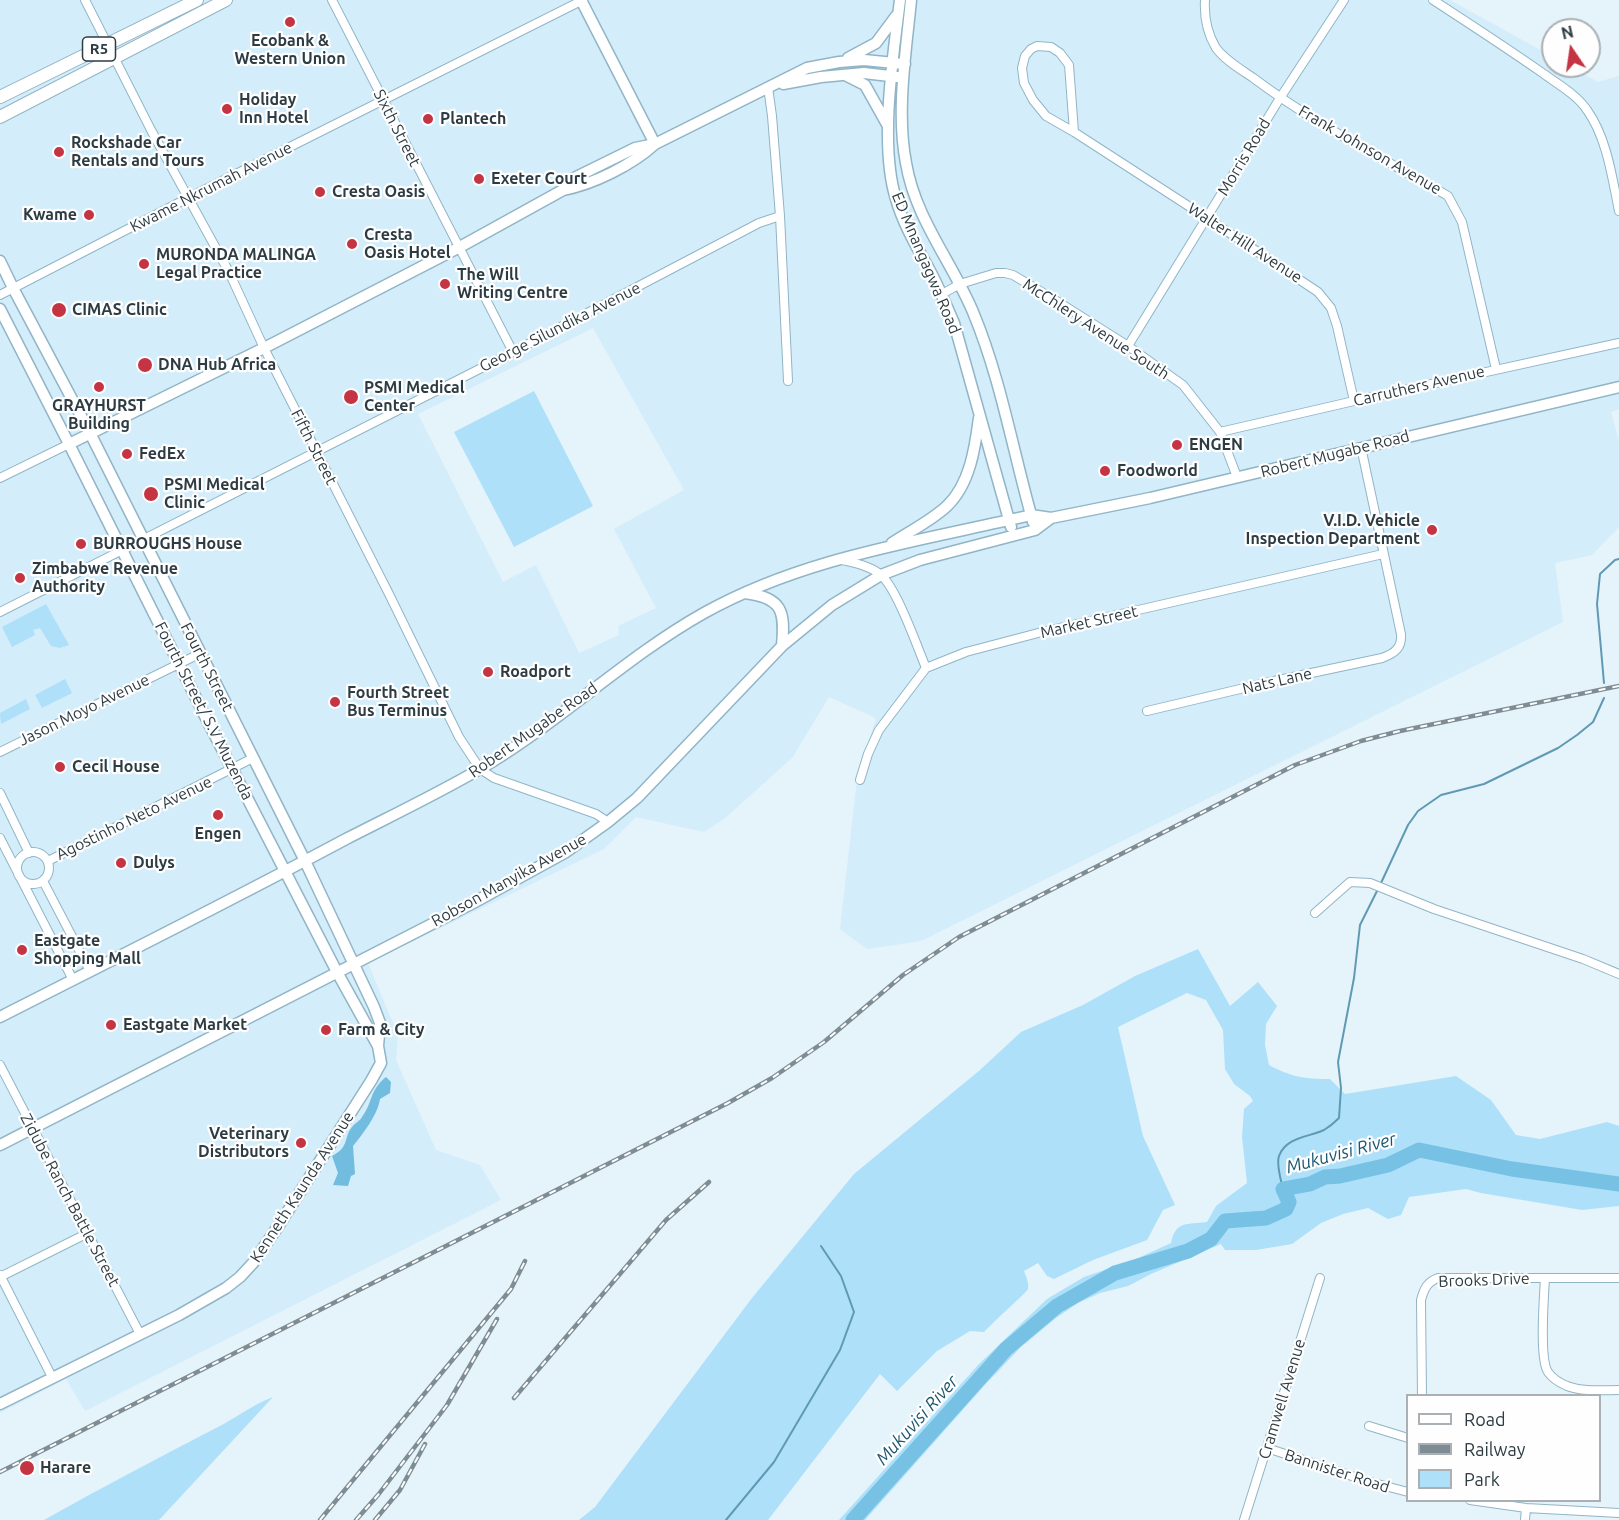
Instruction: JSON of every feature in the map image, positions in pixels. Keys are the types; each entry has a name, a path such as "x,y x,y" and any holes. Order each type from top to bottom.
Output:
{"highway":[{"name":"R5","path":"0,96 197,0"},
{"name":"R5","path":"0,117 226,0"}],"main road":[{"path":"582,0 655,144"},
{"name":"ED Mnangagwa Road","path":"900,0 888,126 890,177 896,202 910,234 942,294 954,323 1014,536"},
{"name":"ED Mnangagwa Road","path":"911,0 903,117 908,177 925,219 960,284 982,337 1035,530"},
{"path":"839,62 876,43 898,13"},
{"path":"69,444 264,348 458,248 563,190 572,179 635,148 655,144 807,68 864,60 905,64"},
{"path":"768,87 864,73 904,78"},
{"path":"844,75 866,84 888,126"},
{"name":"Fourth Street","path":"0,261 90,433 305,861 374,1007 380,1023 378,1046"},
{"name":"Fourth Street/ S.V Muzenda","path":"0,309 232,769 378,1046"},
{"name":"Robert Mugabe Road","path":"0,1017 287,872 480,769 515,747 650,647 705,612 791,574 887,546 1031,515 1051,518 1150,498 1619,387"},
{"path":"887,546 941,510 959,492 972,460 980,414"},
{"name":"Robert Mugabe Road","path":"1035,530 1051,518"},
{"name":"Robson Manyika Avenue","path":"0,1145 473,903 566,852 637,798 782,646 832,605 881,574 920,560 1035,530"},
{"path":"745,593 770,598 776,604 783,620 782,646"},
{"name":"Kenneth Kaunda Avenue","path":"0,1404 140,1335 226,1288 240,1277 253,1263 279,1225 371,1081 381,1063 378,1046"}],"street":[{"name":"Fifth Street","path":"85,0 229,272 264,348 459,737 480,769 494,778 603,817 608,822"},
{"name":"Sixth Street","path":"332,0 513,352"},
{"name":"Kwame Nkrumah Avenue","path":"0,295 582,0"},
{"name":"Frank Johnson Avenue","path":"1205,0 1204,12 1208,34 1218,50 1280,98 1448,196 1462,222 1496,369"},
{"name":"Morris Road","path":"1128,346 1280,98 1344,0"},
{"path":"1433,0 1517,55 1568,91 1587,108 1606,152 1619,211"},
{"name":"Walter Hill Avenue","path":"1074,132 1069,65 1060,53 1051,47 1037,46 1025,56 1022,68 1024,83 1033,100 1046,116 1207,218 1318,292 1331,308 1337,326 1354,401"},
{"path":"768,87 780,216 788,381"},
{"name":"George Silundika Avenue","path":"0,612 513,352 759,224 780,216"},
{"name":"McChlery Avenue South","path":"942,294 960,284 996,273 1013,275 1128,346 1183,385 1220,432 1237,477"},
{"name":"Carruthers Avenue","path":"1220,432 1619,343"},
{"path":"0,478 69,444"},
{"path":"1361,447 1383,554"},
{"name":"Nats Lane","path":"1147,711 1382,658 1395,653 1401,642 1383,554"},
{"name":"Market Street","path":"926,668 966,652 1042,632 1383,554"},
{"path":"841,560 860,564 881,574 895,596 926,668 879,730 860,780"},
{"name":"Jason Moyo Avenue","path":"0,752 201,653"},
{"name":"Agostinho Neto Avenue","path":"48,861 253,758"},
{"path":"0,794 28,853 18,865 19,876"},
{"path":"0,838 73,980"},
{"name":"Agostinho Neto Avenue","path":"19,876 33,884 43,881 49,872 48,861 39,854 28,853"},
{"path":"43,881 90,971"},
{"path":"1315,913 1350,882 1370,883 1434,909 1583,959 1619,974"},
{"name":"Zidube Ranch Battle Street","path":"0,1065 140,1335"},
{"path":"52,1377 0,1276 88,1233"},
{"name":"Cramwell Avenue","path":"1244,1520 1320,1278"},
{"name":"Brooks Drive","path":"1422,1394 1421,1300 1431,1281 1438,1278 1619,1278"},
{"path":"1545,1278 1544,1362 1548,1371 1566,1386 1580,1389 1619,1390"},
{"path":"1369,1426 1406,1438"},
{"name":"Bannister Road","path":"1267,1448 1378,1485 1406,1492"},
{"path":"1484,1502 1526,1508 1619,1513"},
{"path":"1525,1520 1526,1508"}],"shaded area":[{"path":"0,0 1450,0 1541,50 1541,78 1591,78 1598,82 1619,76 1619,409 1611,412 1619,441 1619,527 1592,555 1555,563 1563,622 921,941 867,949 840,929 857,779 876,718 829,697 792,758 724,819 704,832 636,817 604,849 368,963 398,1035 396,1060 436,1150 480,1165 501,1200 85,1411 66,1379 0,1413","holes":["593,328 684,490 614,529 656,608 618,626 619,635 579,653 536,565 503,582 418,414"]},
{"path":"386,1077 391,1082 390,1093 380,1099 373,1117 353,1146 355,1174 351,1176 348,1186 333,1185 338,1173 332,1156 344,1146 349,1131 361,1118 377,1087"}],"green space":[{"path":"534,391 593,506 514,547 454,432"},
{"path":"46,604 69,645 60,648 51,646 40,628 33,630 35,635 12,647 2,627"},
{"path":"65,679 72,693 42,708 35,695"},
{"path":"26,699 30,709 1,724 0,713"},
{"path":"1198,949 1230,1006 1258,982 1277,1006 1266,1024 1265,1045 1269,1065 1291,1075 1330,1079 1345,1094 1456,1076 1491,1100 1516,1135 1540,1139 1607,1122 1619,1126 1619,1206 1582,1210 1466,1189 1409,1197 1401,1215 1388,1219 1368,1208 1343,1214 1321,1223 1292,1244 1256,1250 1225,1250 1221,1244 1128,1286 1100,1293 1078,1303 1056,1318 1020,1348 984,1386 865,1520 839,1520 979,1364 1047,1299 1084,1277 1136,1259 1171,1243 1179,1227 1207,1222 1216,1206 1247,1183 1242,1137 1244,1109 1253,1101 1234,1084 1225,1069 1223,1030 1206,1000 1187,993 1118,1027 1143,1136 1175,1205 1163,1210 1147,1240 1093,1260 1054,1279 1047,1276 1038,1263 1024,1271 1028,1289 984,1332 970,1331 937,1351 897,1391 880,1374 768,1520 579,1520 595,1507 752,1298 854,1174 980,1070 1021,1032 1083,1005 1135,976"},
{"path":"273,1397 159,1520 44,1520 258,1404"}],"waterway":[{"path":"1604,683 1597,604 1600,574 1619,559"},
{"path":"1381,883 1408,825 1418,811 1441,795 1484,784 1558,748 1593,722 1604,698"},
{"path":"1283,1189 1278,1164 1282,1150 1298,1138 1324,1130 1339,1118 1341,1088 1338,1062 1354,978 1360,925 1378,889"},
{"name":"Mukuvisi River","path":"853,1520 1006,1349 1057,1306 1115,1273 1188,1251 1211,1239 1225,1221 1266,1218 1286,1209 1289,1202 1283,1189 1310,1184 1325,1177 1340,1176 1388,1165 1419,1150 1512,1169 1619,1184"},
{"path":"726,1520 774,1462 840,1350 854,1312 841,1276 821,1246"}],"railway":[{"path":"0,1472 728,1103 772,1078 824,1042 903,975 959,937 1295,765 1361,741 1400,731 1619,686"},
{"path":"514,1398 666,1220 709,1182"},
{"path":"320,1520 511,1289 525,1261"},
{"path":"356,1520 447,1405 497,1319"},
{"path":"375,1520 400,1490 425,1444"}],"place":[{"name":"Ecobank & Western Union","path":"290,22"},
{"name":"Holiday Inn Hotel","path":"227,109"},
{"name":"Plantech","path":"428,119"},
{"name":"Rockshade Car Rentals and Tours","path":"59,152"},
{"name":"Exeter Court","path":"479,179"},
{"name":"Cresta Oasis","path":"320,192"},
{"name":"Kwame","path":"89,215"},
{"name":"Cresta Oasis Hotel","path":"352,244"},
{"name":"MURONDA MALINGA Legal Practice","path":"144,264"},
{"name":"The Will Writing Centre","path":"445,284"},
{"name":"CIMAS Clinic","path":"59,310"},
{"name":"DNA Hub Africa","path":"145,365"},
{"name":"GRAYHURST Building","path":"99,387"},
{"name":"PSMI Medical Center","path":"351,397"},
{"name":"ENGEN","path":"1177,445"},
{"name":"FedEx","path":"127,454"},
{"name":"Foodworld","path":"1105,471"},
{"name":"PSMI Medical Clinic","path":"151,494"},
{"name":"V.I.D. Vehicle Inspection Department","path":"1432,530"},
{"name":"BURROUGHS House","path":"81,544"},
{"name":"Zimbabwe Revenue Authority","path":"20,578"},
{"name":"Roadport","path":"488,672"},
{"name":"Fourth Street Bus Terminus","path":"335,702"},
{"name":"Cecil House","path":"60,767"},
{"name":"Engen","path":"218,815"},
{"name":"Dulys","path":"121,863"},
{"name":"Eastgate Shopping Mall","path":"22,950"},
{"name":"Eastgate Market","path":"111,1025"},
{"name":"Farm & City","path":"326,1030"},
{"name":"Veterinary Distributors","path":"301,1143"},
{"name":"Harare","path":"27,1468"}]}
